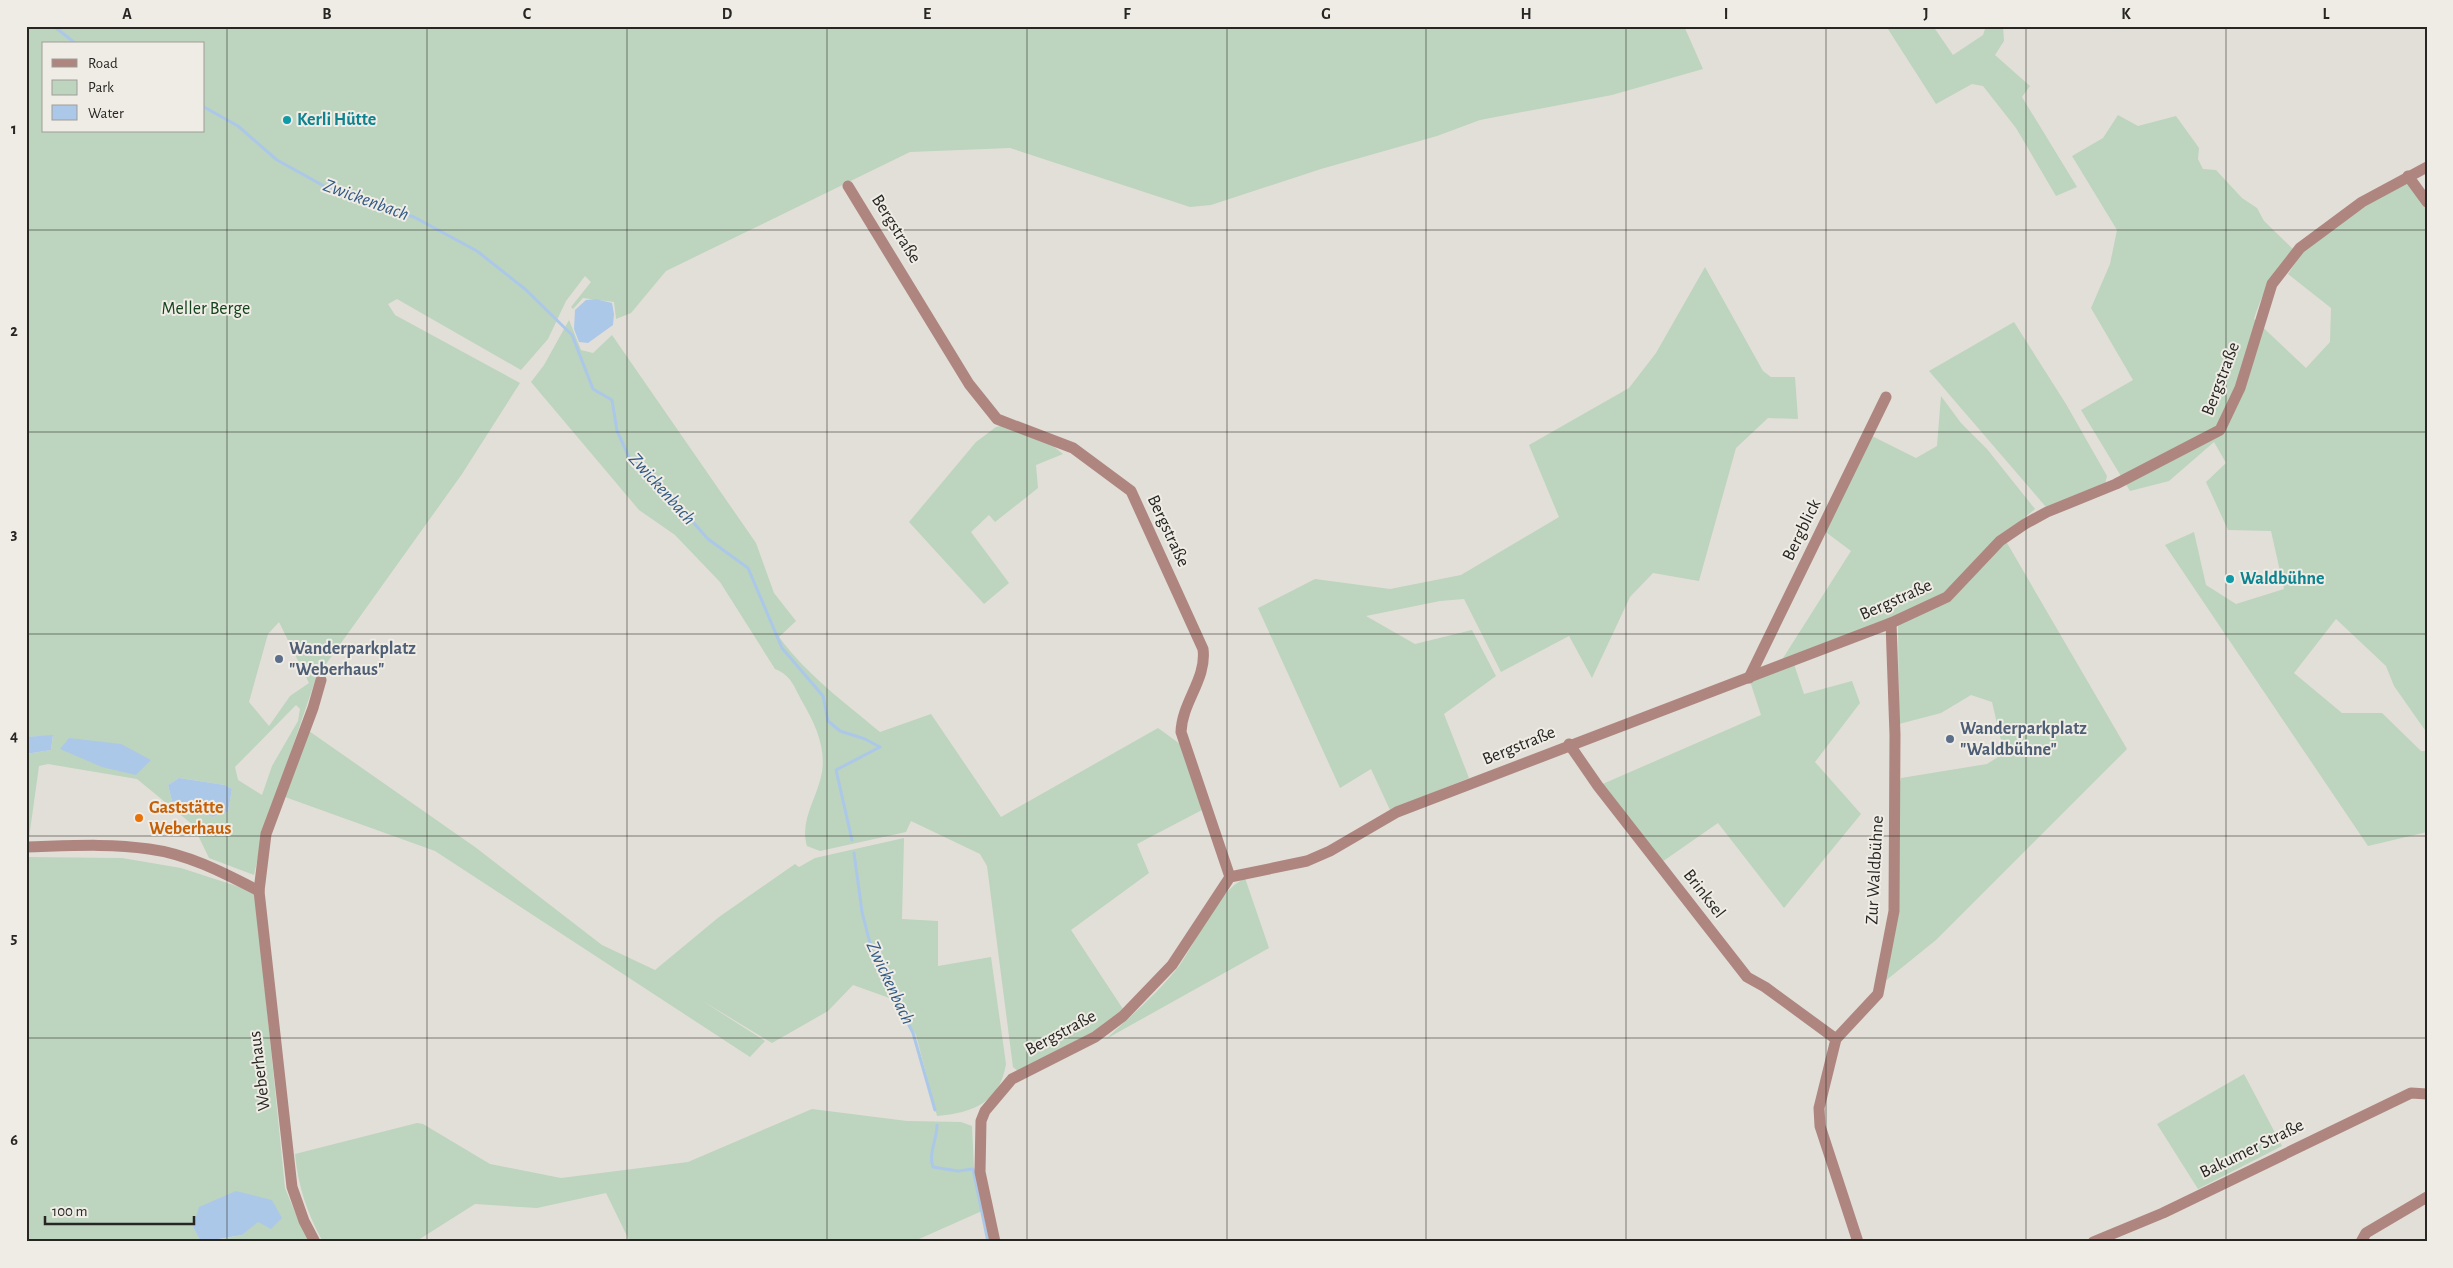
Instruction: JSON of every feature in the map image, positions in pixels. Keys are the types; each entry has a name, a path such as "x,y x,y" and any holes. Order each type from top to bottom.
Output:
{"street":[{"name":"Bergstraße","path":"996,1242 980,1172 981,1121 985,1111 1012,1079 1095,1036 1123,1016 1172,966 1230,877 1307,861 1330,851 1397,812 1452,790 1495,776 1570,744 1891,623 1947,597 2000,541 2024,524 2047,512 2116,484 2220,430 2240,388 2272,284 2300,248 2362,202 2427,167"},
{"path":"2408,176 2427,202"},
{"name":"Bergstraße","path":"848,186 969,384 997,418 1073,448 1131,491 1203,649 1204,662 1186,707 1181,732 1230,877"},
{"name":"Bergblick","path":"1749,678 1886,397"},
{"name":"Zur Waldbühne","path":"1858,1242 1820,1126 1819,1108 1836,1040 1878,994 1894,911 1895,744 1891,623"},
{"name":"Weberhaus","path":"315,1242 304,1221 292,1187 259,891 266,834 313,708 321,680"},
{"name":"Brinksel","path":"1570,744 1598,786 1747,977 1765,987 1836,1040"},
{"path":"26,847 121,846 150,849 190,859 224,872 259,891"},
{"name":"Bakumer Straße","path":"2093,1242 2163,1213 2411,1093 2427,1094"},
{"path":"2361,1242 2366,1232 2427,1197"}],"green space":[{"name":"Meller Berge","path":"26,26 1684,26 1703,69 1612,95 1480,120 1437,136 1321,169 1211,205 1190,207 1010,148 910,152 666,271 631,313 616,319 614,302 583,298 573,309 571,307 591,282 585,276 566,301 548,339 521,370 397,299 388,304 395,315 520,383 462,474 316,678 263,834 254,875 209,858 193,825 137,779 48,764 39,766 28,845 26,844 26,754 51,750 53,736 26,737","holes":["279,622 309,683 290,696 269,726 249,702 268,634","296,705 300,709 298,721 272,766 262,795 238,780 235,767","179,778 225,785 232,789 228,812 212,817 185,803 172,801 168,785"]},
{"path":"1886,26 1933,26 1953,55 1983,35 1986,26 2003,26 2004,41 1995,55 2030,86 2022,97 2077,187 2056,196 2016,128 1983,86 1972,84 1936,104"},
{"path":"2118,115 2138,126 2176,116 2199,148 2198,159 2203,169 2216,170 2242,198 2257,208 2264,221 2294,250 2270,282 2254,319 2306,368 2330,342 2331,308 2288,274 2304,250 2408,176 2427,202 2427,733 2394,686 2386,666 2336,619 2294,673 2342,713 2382,713 2421,751 2427,751 2427,832 2368,846 2165,545 2194,532 2206,585 2236,604 2284,589 2271,531 2228,530 2206,482 2226,463 2214,442 2169,481 2130,491 2081,410 2133,380 2091,308 2110,264 2117,230 2072,156 2103,138"},
{"path":"1705,267 1763,371 1771,377 1795,377 1798,419 1768,418 1736,448 1699,581 1653,573 1630,597 1592,678 1569,636 1501,672 1464,599 1440,601 1366,616 1415,644 1472,630 1496,676 1444,714 1469,778 1390,810 1371,769 1340,788 1258,608 1315,579 1390,589 1461,575 1559,517 1529,445 1629,388 1656,353"},
{"path":"569,320 581,350 593,353 612,335 756,543 774,593 796,621 779,637 790,651 826,688 880,732 931,714 1001,817 1158,728 1180,744 1202,810 1137,844 1149,873 1071,930 1123,1009 1092,1033 1019,1072 1013,1067 987,866 980,854 911,821 906,832 820,851 807,846 805,827 820,781 823,763 821,745 815,727 795,687 785,675 775,669 720,582 675,535 639,510 531,382 544,365"},
{"path":"2014,322 2066,404 2107,476 2105,484 2046,507 1929,371"},
{"path":"1941,396 1961,423 1987,449 2035,509 2001,537 2007,543 2127,749 1936,940 1884,982 1897,912 1899,787 1901,778 1987,764 2004,753 1992,702 1971,695 1941,713 1899,724 1898,625 1793,661 1804,694 1852,681 1860,703 1815,762 1861,814 1784,908 1718,823 1659,864 1598,786 1761,715 1749,678 1778,666 1851,551 1823,530 1868,434 1916,458 1937,446"},
{"path":"1005,425 1053,446 1063,454 1036,465 1038,488 995,522 989,515 971,532 1009,583 984,604 909,522 976,442 996,427"},
{"path":"309,731 475,847 602,945 655,970 719,917 795,864 799,867 815,858 904,838 902,919 938,921 938,966 991,957 1006,1064 998,1088 983,1103 973,1108 962,1112 937,1116 916,1035 895,1000 853,985 828,1011 772,1043 701,1000 765,1041 750,1057 435,851 285,797"},
{"path":"26,857 122,858 181,868 255,892 285,1188 299,1222 311,1242 206,1242 242,1235 258,1221 282,1218 193,1227 201,1242 26,1242"},
{"path":"1245,878 1269,948 1106,1039 1171,976 1225,894"},
{"path":"2244,1074 2282,1146 2198,1189 2157,1124"},
{"path":"812,1109 907,1121 961,1122 972,1126 974,1169 982,1211 919,1239 919,1242 630,1242 606,1193 537,1208 475,1204 415,1242 323,1242 312,1221 304,1199 298,1177 295,1154 417,1123 423,1124 490,1164 561,1178 688,1162"}],"water":[{"path":"596,299 612,303 613,325 588,343 579,342 574,329 575,310 586,300"},
{"path":"53,735 51,750 26,754 26,737"},
{"path":"69,738 121,744 151,760 136,775 102,767 60,749"},
{"path":"179,778 225,785 232,789 228,812 212,817 185,803 172,801 168,785"},
{"path":"236,1191 272,1200 282,1218 271,1229 258,1222 242,1235 201,1242 193,1227 199,1207"}],"waterway":[{"name":"Zwickenbach","path":"26,26 55,27 74,42"},
{"name":"Zwickenbach","path":"205,108 238,126 277,160 333,191 414,217 477,251 525,289 572,335 593,389 612,400 617,431 629,457 669,495 708,539 748,568 782,648 823,696 828,721 840,731 865,739 880,747 836,770 852,840"},
{"name":"Zwickenbach","path":"854,853 862,912 873,955 913,1033 935,1110"},
{"name":"Zwickenbach","path":"937,1125 932,1152 933,1167 958,1171 973,1169 988,1242"}],"place":[{"name":"Kerli Hütte","path":"287,120"},
{"name":"Waldbühne","path":"2230,579"},
{"name":"Wanderparkplatz \"Weberhaus\"","path":"279,659"},
{"name":"Wanderparkplatz \"Waldbühne\"","path":"1950,739"},
{"name":"Gaststätte Weberhaus","path":"139,818"}]}
